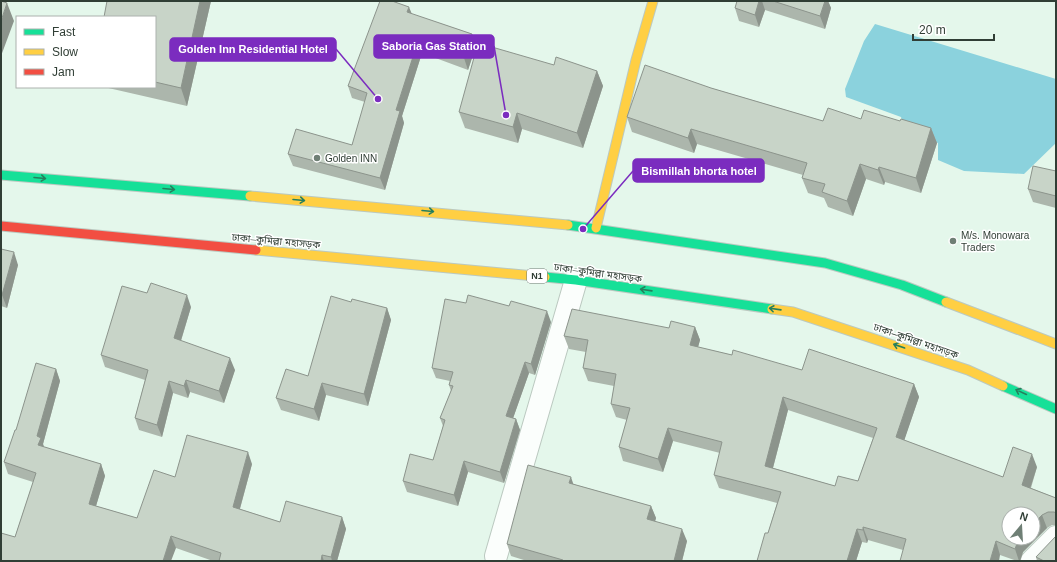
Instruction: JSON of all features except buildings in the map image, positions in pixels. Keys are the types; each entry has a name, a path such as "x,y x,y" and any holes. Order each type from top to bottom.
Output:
{"main road":[{"path":"596,228 636,60 653,1"},
{"path":"1,175 366,205 596,228 825,263 902,284 1056,344"},
{"name":"ঢাকা–কুমিল্লা মহাসড়ক","path":"1,226 576,280 793,312 968,370 1056,409"}],"street":[{"path":"496,556 576,280"},
{"path":"1032,561 1056,538"}],"water":[{"path":"875,24 1056,79 1056,143 1024,174 964,171 938,160 938,143 906,132 901,117 846,97 845,89 864,41"}],"traffic: fast":[{"path":"1,175 250,196"},
{"path":"568,225 825,263 902,285 946,302"},
{"path":"545,277 576,280 772,309"},
{"path":"1003,386 1056,409"}],"traffic: slow":[{"path":"596,228 636,60 653,1"},
{"path":"250,196 568,225"},
{"path":"256,250 545,277"},
{"path":"946,302 1056,344"},
{"path":"772,309 793,312 968,370 1003,386"}],"traffic: jam":[{"path":"1,226 256,250"}],"place":[{"name":"Golden Inn Residential Hotel","path":"378,99"},
{"name":"Saboria Gas Station","path":"506,115"},
{"name":"Golden INN","path":"317,158"},
{"name":"Bismillah bhorta hotel","path":"583,229"},
{"name":"M/s. Monowara Traders","path":"953,241"}]}
